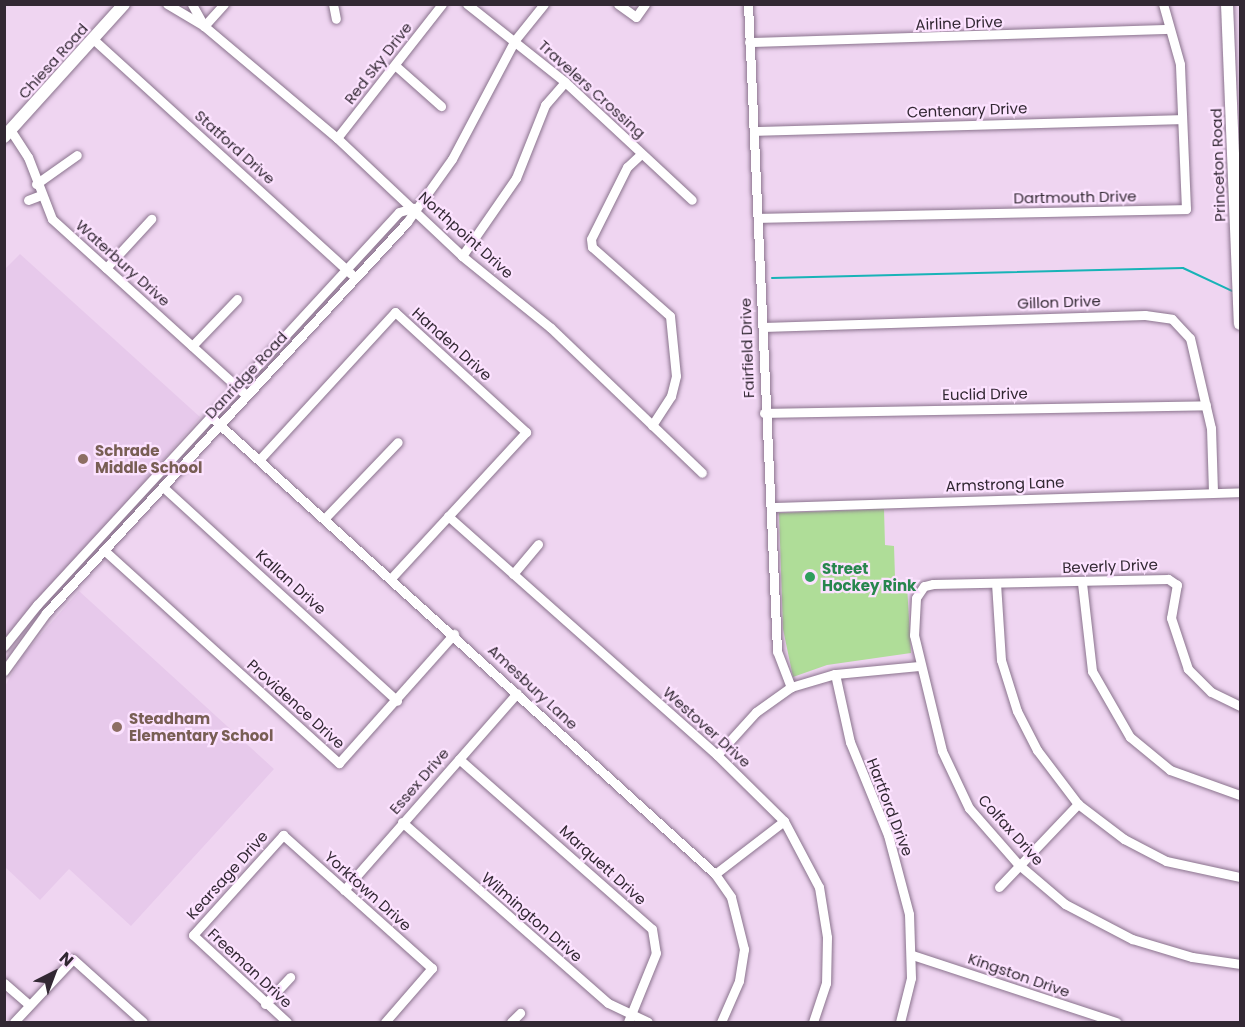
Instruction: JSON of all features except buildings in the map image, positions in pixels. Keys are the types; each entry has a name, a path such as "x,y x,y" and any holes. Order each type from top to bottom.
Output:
{"main road":[{"name":"Chiesa Road","path":"8,134 124,4"},
{"name":"Princeton Road","path":"1227,4 1235,112 1240,324"}],"street":[{"name":"Northpoint Drive","path":"167,4 204,26 337,138 462,256 551,328 702,473"},
{"name":"Northpoint Drive","path":"192,4 204,26"},
{"path":"204,26 224,4"},
{"path":"333,4 336,19"},
{"name":"Red Sky Drive","path":"337,138 397,67 442,4"},
{"name":"Travelers Crossing","path":"467,4 565,82 692,200"},
{"name":"Danridge Road","path":"4,671 33,628 407,222 413,208 452,159 515,40 544,4"},
{"path":"618,4 636,17 645,4"},
{"name":"Fairfield Drive","path":"748,4 763,327 764,412 771,507 777,651 791,687"},
{"name":"Dartmouth Drive","path":"758,218 1186,209 1180,64 1168,29 1163,4"},
{"name":"Airline Drive","path":"749,42 1168,29"},
{"name":"Statford Drive","path":"93,39 355,278"},
{"path":"397,67 441,106"},
{"path":"462,256 516,178 545,105 565,82"},
{"name":"Centenary Drive","path":"754,131 1181,119"},
{"name":"Waterbury Drive","path":"8,134 28,157 36,184 52,219 247,396"},
{"path":"36,184 78,154"},
{"path":"641,154 627,167 591,239 592,247 670,316 676,376 671,396 652,425"},
{"path":"28,200 41,195"},
{"name":"Danridge Road","path":"4,646 399,212 413,208"},
{"path":"106,268 151,219"},
{"path":"192,346 237,299"},
{"name":"Handen Drive","path":"259,460 395,312 526,432 448,516"},
{"name":"Gillon Drive","path":"763,327 1160,315 1187,330 1206,405 1214,492"},
{"name":"Euclid Drive","path":"764,412 1206,405"},
{"name":"Amesbury Lane","path":"211,417 392,577 714,874 731,897 744,949 739,981 721,1023"},
{"path":"325,518 398,442"},
{"name":"Kallan Drive","path":"163,488 397,701"},
{"name":"Armstrong Lane","path":"771,507 1240,492"},
{"path":"392,577 448,516"},
{"name":"Westover Drive","path":"448,516 717,755 784,821 819,887 827,937 826,984 813,1023"},
{"path":"513,574 538,544"},
{"name":"Providence Drive","path":"105,551 339,763 397,701 454,634"},
{"name":"Beverly Drive","path":"924,586 996,583 1173,582 1177,585 1171,618 1179,653 1198,681 1240,706"},
{"path":"996,583 1001,660 1017,711 1037,750 1078,804 1159,858 1189,869 1240,877"},
{"path":"1082,583 1092,670 1130,737 1170,770 1240,795"},
{"name":"Colfax Drive","path":"924,586 914,608 920,666 934,732 949,770 969,808 1018,864 1065,904 1132,939 1192,957 1240,964"},
{"path":"717,755 756,712 791,687 835,674 920,666"},
{"name":"Hartford Drive","path":"835,674 850,742 893,851 909,914 912,955 900,1023"},
{"name":"Essex Drive","path":"344,890 517,693"},
{"name":"Marquett Drive","path":"459,759 652,929 656,953 630,1019"},
{"path":"999,887 1018,864 1078,804"},
{"path":"714,874 784,821"},
{"name":"Wilmington Drive","path":"402,822 601,997 630,1019 648,1023"},
{"name":"Yorktown Drive","path":"283,835 432,969 385,1023"},
{"name":"Kearsage Drive","path":"193,935 283,835"},
{"name":"Freeman Drive","path":"193,935 287,1023"},
{"name":"Kingston Drive","path":"912,955 1084,1018 1116,1023"},
{"path":"14,1023 73,959 143,1023"},
{"path":"266,1004 290,977"},
{"path":"4,982 29,1005"},
{"path":"511,1023 520,1013"}],"shaded area":[{"name":"Schrade Middle School","path":"20,254 200,417 5,643 4,270"},
{"name":"Steadham Elementary School","path":"79,591 274,769 131,926 69,869 40,900 5,867 5,686 23,655"}],"green space":[{"path":"884,509 885,545 894,546 895,577 907,585 911,653 827,665 793,677 783,629 779,513"}],"waterway":[{"path":"772,278 1183,268 1232,291"}],"place":[{"name":"Schrade Middle School","path":"83,459"},
{"name":"Street Hockey Rink","path":"810,577"},
{"name":"Steadham Elementary School","path":"117,727"}]}
